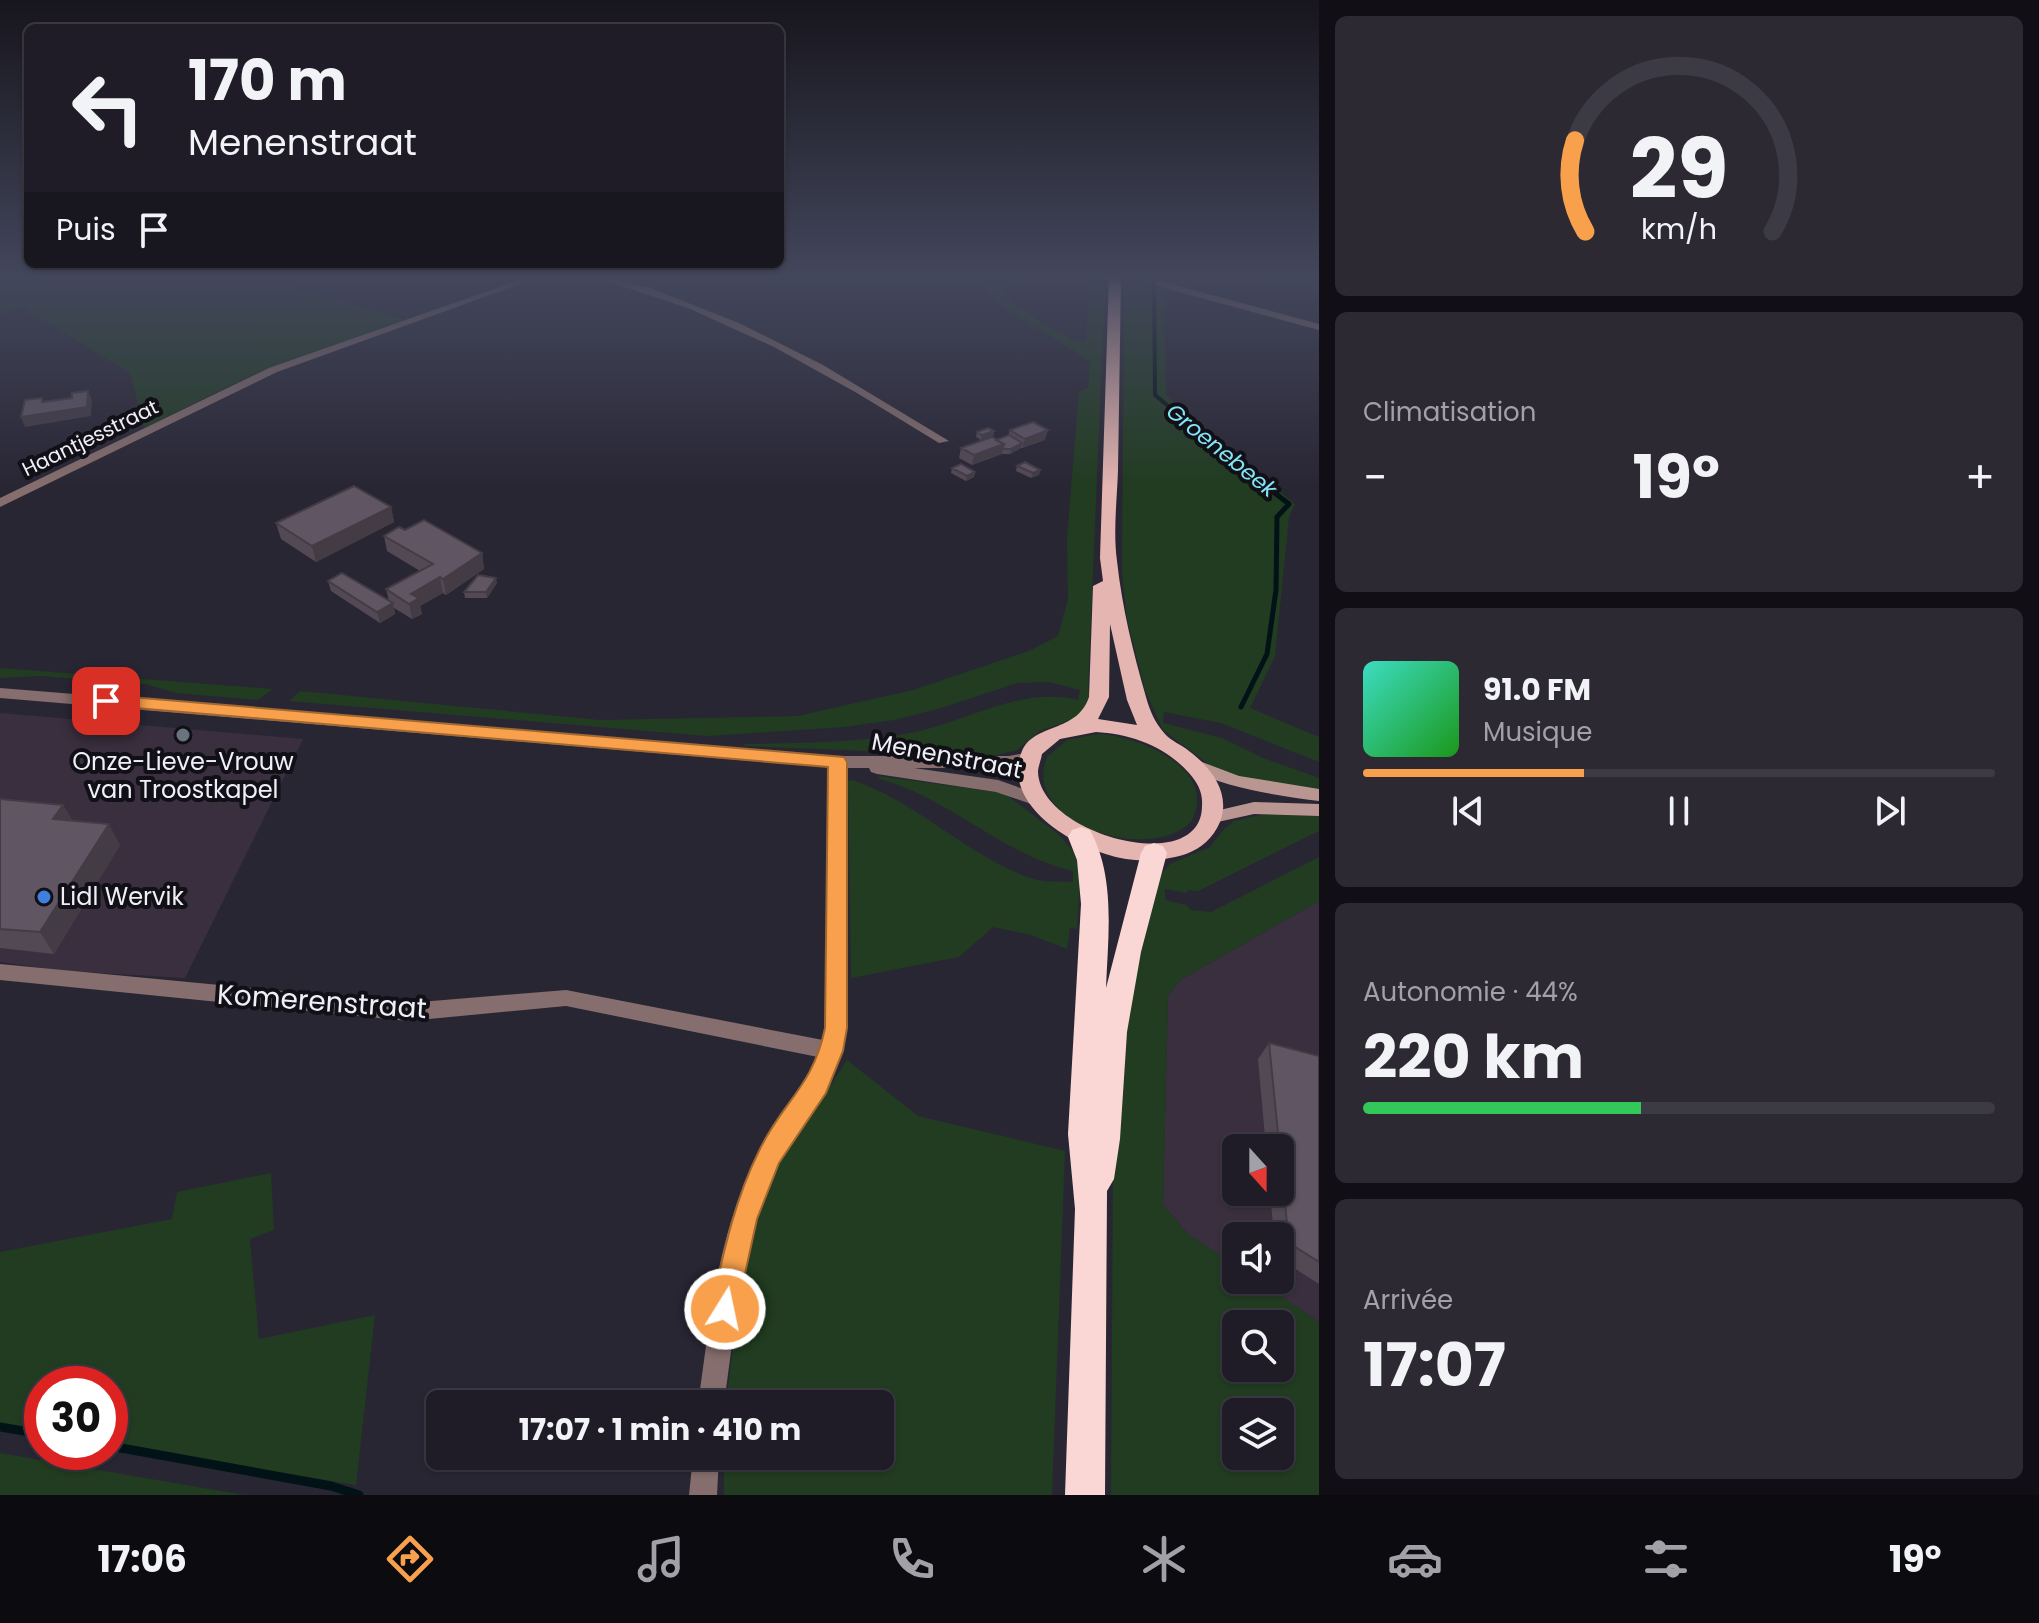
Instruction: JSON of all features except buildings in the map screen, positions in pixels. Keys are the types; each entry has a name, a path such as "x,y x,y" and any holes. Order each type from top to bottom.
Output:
{"highway":[{"path":"1081,837 1094,882 1084,1134 1092,1209 1085,1495"},
{"path":"1092,1209 1104,1139 1112,1032 1127,952 1154,853"}],"main road":[{"path":"1113,347 1108,558 1122,644 1145,722 1159,740 1215,777 1240,784 1319,795"},
{"path":"1108,558 1102,584 1099,697 1094,712 1076,726 1046,737 1030,758 1027,771 1037,800 1048,814 1081,837 1130,852 1154,853 1176,849 1193,842 1206,830 1213,817 1210,791 1194,765"},
{"path":"1076,726 1117,727 1159,740"},
{"path":"1213,817 1254,808 1319,810"}],"street":[{"name":"Haantjesstraat","path":"0,503 273,370 339,347"},
{"path":"782,347 842,379 943,441"},
{"name":"Menenstraat","path":"0,693 843,762 1009,762 1030,758"},
{"path":"713,1390 729,1281 744,1219 769,1156 817,1086 832,1051 836,1028 843,762"},
{"name":"Menenstraat","path":"843,762 917,776 998,786 1037,800"},
{"name":"Komerenstraat","path":"0,972 408,1012 464,1008 523,998 566,998 832,1051"},
{"path":"703,1495 705,1470"}],"shaded area":[{"path":"0,713 303,739 185,978 65,971 0,962"},
{"path":"1319,901 1319,1322 1278,1294 1294,1294 1294,1222 1222,1222 1222,1257 1188,1234 1163,1205 1168,996 1180,980"}],"green space":[{"path":"87,347 329,347 256,373 144,428 130,373"},
{"path":"1067,347 1102,347 1088,691 1093,692 1079,717 1040,731 1017,750 993,756 743,746 848,741 911,733 1015,701 1057,697 1078,700 1080,690 1049,682 1017,683 894,720 844,727 707,736 289,701 300,691 599,720 798,716 913,690 1029,651 1058,636 1068,599 1067,538 1079,391 1088,388 1090,361"},
{"path":"1124,347 1165,347 1166,394 1191,419 1295,504 1289,517 1275,656 1250,708 1319,737 1319,762 1221,723 1164,712 1163,723 1222,738 1263,758 1319,778 1319,789 1249,780 1215,769 1163,730 1145,690 1127,619 1122,574"},
{"path":"0,668 273,689 258,700 177,693 145,684 42,676 0,678"},
{"path":"1098,734 1153,748 1185,771 1194,786 1197,803 1191,822 1171,834 1146,839 1119,837 1092,830 1069,817 1052,801 1044,780 1047,757 1067,740"},
{"path":"878,776 1004,793 1058,834 1081,860 1077,929 1070,928 1067,949 1031,935 993,927 959,957 851,978 848,781 875,789 898,801 1007,868 1036,880 1073,882 1073,871 1023,852 929,799"},
{"path":"1264,814 1319,816 1319,831 1198,891 1188,890 1187,893 1165,889 1165,900 1186,905 1191,910 1211,912 1319,857 1319,901 1180,980 1168,996 1163,1205 1188,1234 1222,1257 1222,1294 1278,1294 1319,1322 1319,1495 1111,1495 1113,1166 1126,1021 1158,877 1170,864 1210,847 1234,821"},
{"path":"847,1060 918,1116 1065,1151 1052,1495 724,1495 724,1470 894,1470 894,1390 728,1390 745,1249 774,1172"},
{"path":"271,1173 274,1230 250,1239 259,1339 375,1315 356,1485 128,1447 128,1366 24,1366 24,1430 0,1426 0,1252 172,1219 177,1192"},
{"path":"0,1453 24,1457 24,1470 99,1470 244,1495 0,1495"}],"waterway":[{"name":"Groenebeek","path":"1155,347 1155,395 1245,470"},
{"name":"Groenebeek","path":"1241,707 1267,654 1276,590 1277,517 1289,504 1242,468"},
{"path":"0,1427 24,1431"},
{"path":"128,1449 331,1486 359,1495"}],"place":[{"name":"Onze-Lieve-Vrouw van Troostkapel","path":"183,735"},
{"name":"Lidl Wervik","path":"44,897"}],"route":[{"path":"106,701 837,762 836,1028 832,1051 817,1086 769,1156 744,1219 725,1309"}]}
